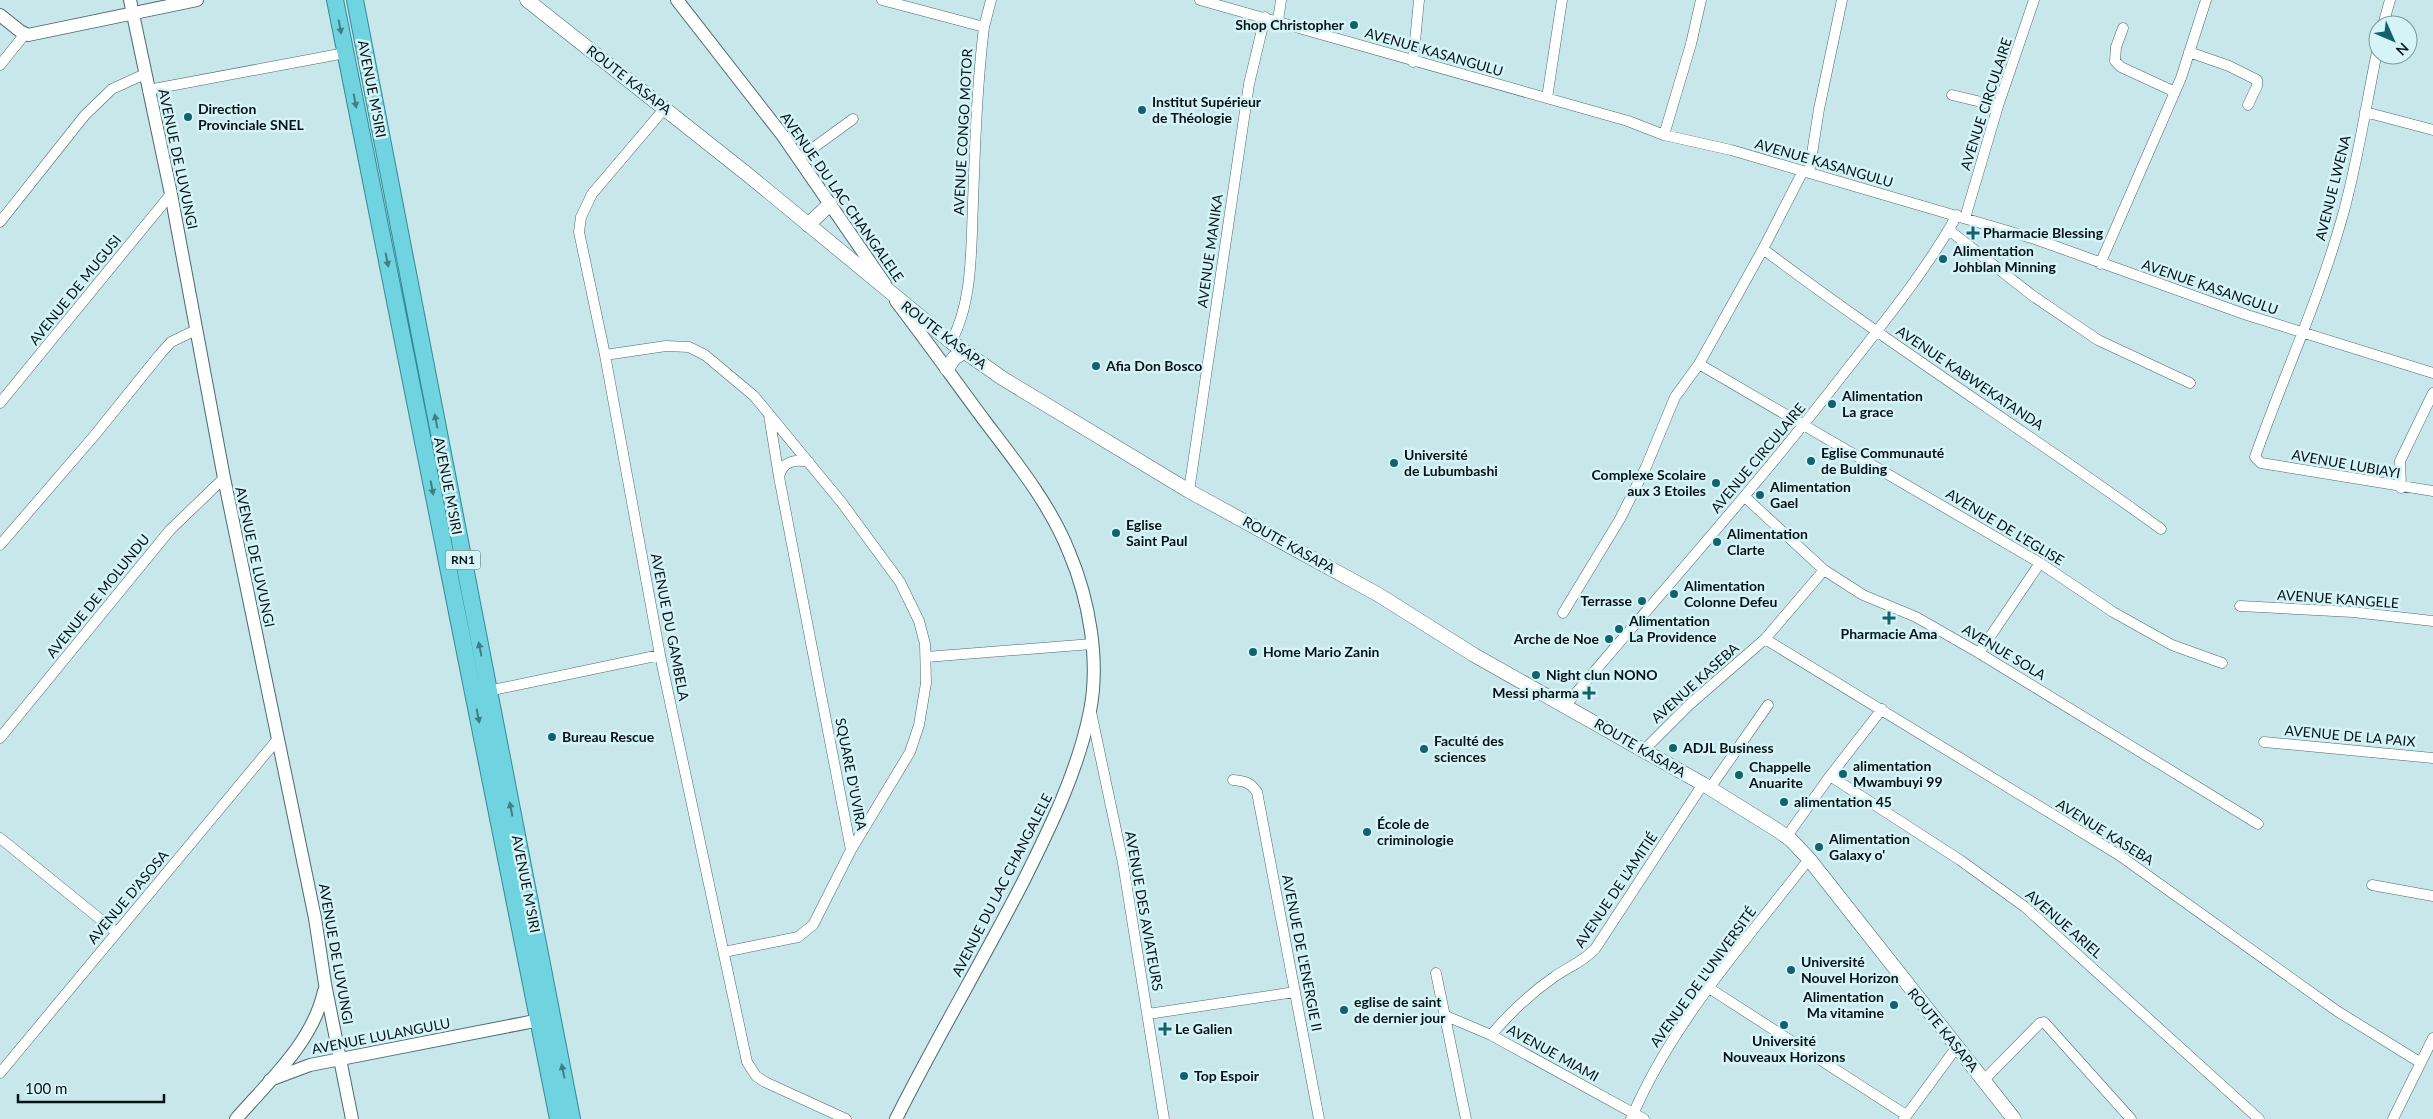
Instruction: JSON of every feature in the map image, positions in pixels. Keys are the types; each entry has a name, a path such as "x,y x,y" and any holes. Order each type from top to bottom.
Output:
{"highway":[{"name":"RN1","path":"335,0 346,53"},
{"name":"AVENUE M'SIRI","path":"355,0 488,691 545,1019 558,1119"},
{"name":"AVENUE M'SIRI","path":"346,53 545,1019 572,1119"}],"main road":[{"name":"ROUTE KASAPA","path":"528,0 665,108 892,295 964,352 1002,378 1189,491 1379,595 1474,655 1644,750 1786,836 1809,859 1956,1048 2014,1119"},
{"path":"808,225 830,204"},
{"path":"947,369 954,358 964,352"}],"street":[{"path":"0,15 25,34 32,34 131,6 197,0"},
{"name":"AVENUE DU LAC CHANGALELE","path":"677,0 772,122 892,295 1018,465 1057,527 1080,578 1088,609 1092,644 1090,710 1076,759 1052,824 896,1119"},
{"path":"882,0 984,27"},
{"name":"AVENUE CONGO MOTOR","path":"951,342 962,320 965,305 971,243 979,80 984,27 990,0"},
{"name":"AVENUE KASANGULU","path":"1200,0 1265,17 1413,62 1628,121 1664,135 1731,150 2035,239 2100,264 2433,374"},
{"path":"1278,22 1280,0"},
{"path":"1413,62 1419,0"},
{"path":"1547,98 1562,0"},
{"path":"1664,135 1691,44 1701,0"},
{"path":"1563,613 1620,519 1646,467 1675,398 1698,364 1806,172 1842,0"},
{"name":"AVENUE CIRCULAIRE","path":"1565,706 1804,425 1877,331 1949,230 1961,217 2034,0"},
{"path":"2100,264 2175,92 2206,0"},
{"path":"2386,15 2390,0"},
{"name":"AVENUE DE LUVUNGI","path":"131,6 171,194 224,478 315,918 325,984 352,1119"},
{"name":"AVENUE MANIKA","path":"1189,491 1249,84 1265,17"},
{"path":"2123,28 2116,47 2115,61 2121,67 2175,92"},
{"path":"0,65 25,34"},
{"path":"2189,52 2229,66 2257,80 2257,86 2248,105"},
{"path":"148,90 346,53"},
{"name":"AVENUE LWENA","path":"2256,460 2255,457 2268,420 2303,332 2342,219 2355,166 2374,65"},
{"path":"0,222 85,115 112,90 145,74"},
{"path":"1952,95 1998,106"},
{"name":"AVENUE DU GAMBELA","path":"665,108 592,194 581,217 579,232 605,355 660,655 749,1068 765,1082 846,1119"},
{"path":"2365,112 2433,130"},
{"path":"798,159 853,119"},
{"name":"AVENUE DE MUGUSI","path":"0,403 171,194"},
{"path":"1949,230 2033,296 2098,340 2190,382"},
{"name":"AVENUE KABWEKATANDA","path":"1763,249 1847,313 1877,331 2074,466 2161,529"},
{"path":"0,545 94,436 171,342 196,330"},
{"path":"605,355 666,346 696,349 754,396 768,414"},
{"name":"AVENUE DE L'EGLISE","path":"1698,364 2040,562 2113,612 2161,639 2222,663"},
{"path":"2401,488 2400,460 2433,393"},
{"name":"SQUARE D'UVIRA","path":"768,414 809,462 900,582 919,622 926,657 923,704 910,752 851,850"},
{"name":"SQUARE D'UVIRA","path":"768,414 778,477 851,850"},
{"path":"778,477 783,467 789,463 800,460 809,462"},
{"name":"AVENUE LUBIAYI","path":"2256,460 2261,463 2401,488 2433,491"},
{"name":"AVENUE DE MOLUNDU","path":"0,738 170,530 224,478"},
{"name":"AVENUE SOLA","path":"1744,497 1824,570 1863,595 1916,617 1980,653 2258,824"},
{"path":"1980,653 2040,562"},
{"name":"AVENUE KASEBA","path":"1644,750 1689,705 1765,639 1824,570"},
{"name":"AVENUE KANGELE","path":"2240,606 2353,612 2433,621"},
{"name":"AVENUE KASEBA","path":"1765,639 1980,772 2119,855 2337,1011 2421,1063"},
{"path":"926,657 1092,644"},
{"path":"488,691 660,655"},
{"name":"AVENUE DE L'AMITIÉ","path":"1491,1035 1502,1022 1546,983 1586,958 1596,949 1706,786 1768,705"},
{"name":"AVENUE DES AVIATEURS","path":"1090,710 1124,863 1164,1119"},
{"path":"1786,836 1882,710"},
{"name":"AVENUE D'ASOSA","path":"0,1073 278,740"},
{"name":"AVENUE DE LA PAIX","path":"2264,742 2433,758"},
{"name":"AVENUE ARIEL","path":"1830,776 1960,860 2025,907 2260,1119"},
{"name":"AVENUE DE L'ENERGIE II","path":"1233,780 1245,781 1252,785 1257,792 1319,1119"},
{"path":"0,838 116,932"},
{"path":"724,952 798,938 807,931 814,925 851,850"},
{"name":"AVENUE DE L'UNIVERSITÉ","path":"1632,1116 1663,1052 1709,988 1809,859"},
{"path":"2372,885 2433,896"},
{"path":"1436,973 1466,1119"},
{"path":"270,1080 314,1022 320,1009 325,984"},
{"path":"1709,988 1905,1117 1956,1048"},
{"path":"1148,1014 1295,992"},
{"name":"AVENUE MIAMI","path":"1446,1016 1491,1035 1632,1116 1644,1119"},
{"name":"AVENUE LULANGULU","path":"236,1119 270,1080 300,1068 545,1019"},
{"path":"1983,1080 2040,1023 2044,1022 2131,1119"},
{"path":"2393,1119 2433,1038"}],"place":[{"name":"Shop Christopher","path":"1354,25"},
{"name":"Institut Supérieur de Théologie","path":"1142,110"},
{"name":"Direction Provinciale SNEL","path":"188,117"},
{"name":"Pharmacie Blessing","path":"1973,233"},
{"name":"Alimentation Johblan Minning","path":"1943,259"},
{"name":"Afia Don Bosco","path":"1096,366"},
{"name":"Alimentation La grace","path":"1832,404"},
{"name":"Eglise Communauté de Bulding","path":"1811,461"},
{"name":"Université de Lubumbashi","path":"1394,463"},
{"name":"Complexe Scolaire aux 3 Etoiles","path":"1716,483"},
{"name":"Alimentation Gael","path":"1760,495"},
{"name":"Eglise Saint Paul","path":"1116,533"},
{"name":"Alimentation Clarte","path":"1717,542"},
{"name":"Alimentation Colonne Defeu","path":"1674,594"},
{"name":"Terrasse","path":"1642,601"},
{"name":"Pharmacie Ama","path":"1889,618"},
{"name":"Alimentation La Providence","path":"1619,629"},
{"name":"Arche de Noe","path":"1609,639"},
{"name":"Home Mario Zanin","path":"1253,652"},
{"name":"Night clun NONO","path":"1536,675"},
{"name":"Messi pharma","path":"1589,693"},
{"name":"Bureau Rescue","path":"552,737"},
{"name":"ADJL Business","path":"1673,748"},
{"name":"Faculté des sciences","path":"1424,749"},
{"name":"alimentation Mwambuyi 99","path":"1843,774"},
{"name":"Chappelle Anuarite","path":"1739,775"},
{"name":"alimentation 45","path":"1784,802"},
{"name":"École de criminologie","path":"1367,832"},
{"name":"Alimentation Galaxy o'","path":"1819,847"},
{"name":"Université Nouvel Horizon","path":"1791,970"},
{"name":"Alimentation Ma vitamine","path":"1894,1005"},
{"name":"eglise de saint de dernier jour","path":"1344,1010"},
{"name":"Université Nouveaux Horizons","path":"1784,1025"},
{"name":"Le Galien","path":"1165,1029"},
{"name":"Top Espoir","path":"1184,1076"}]}
